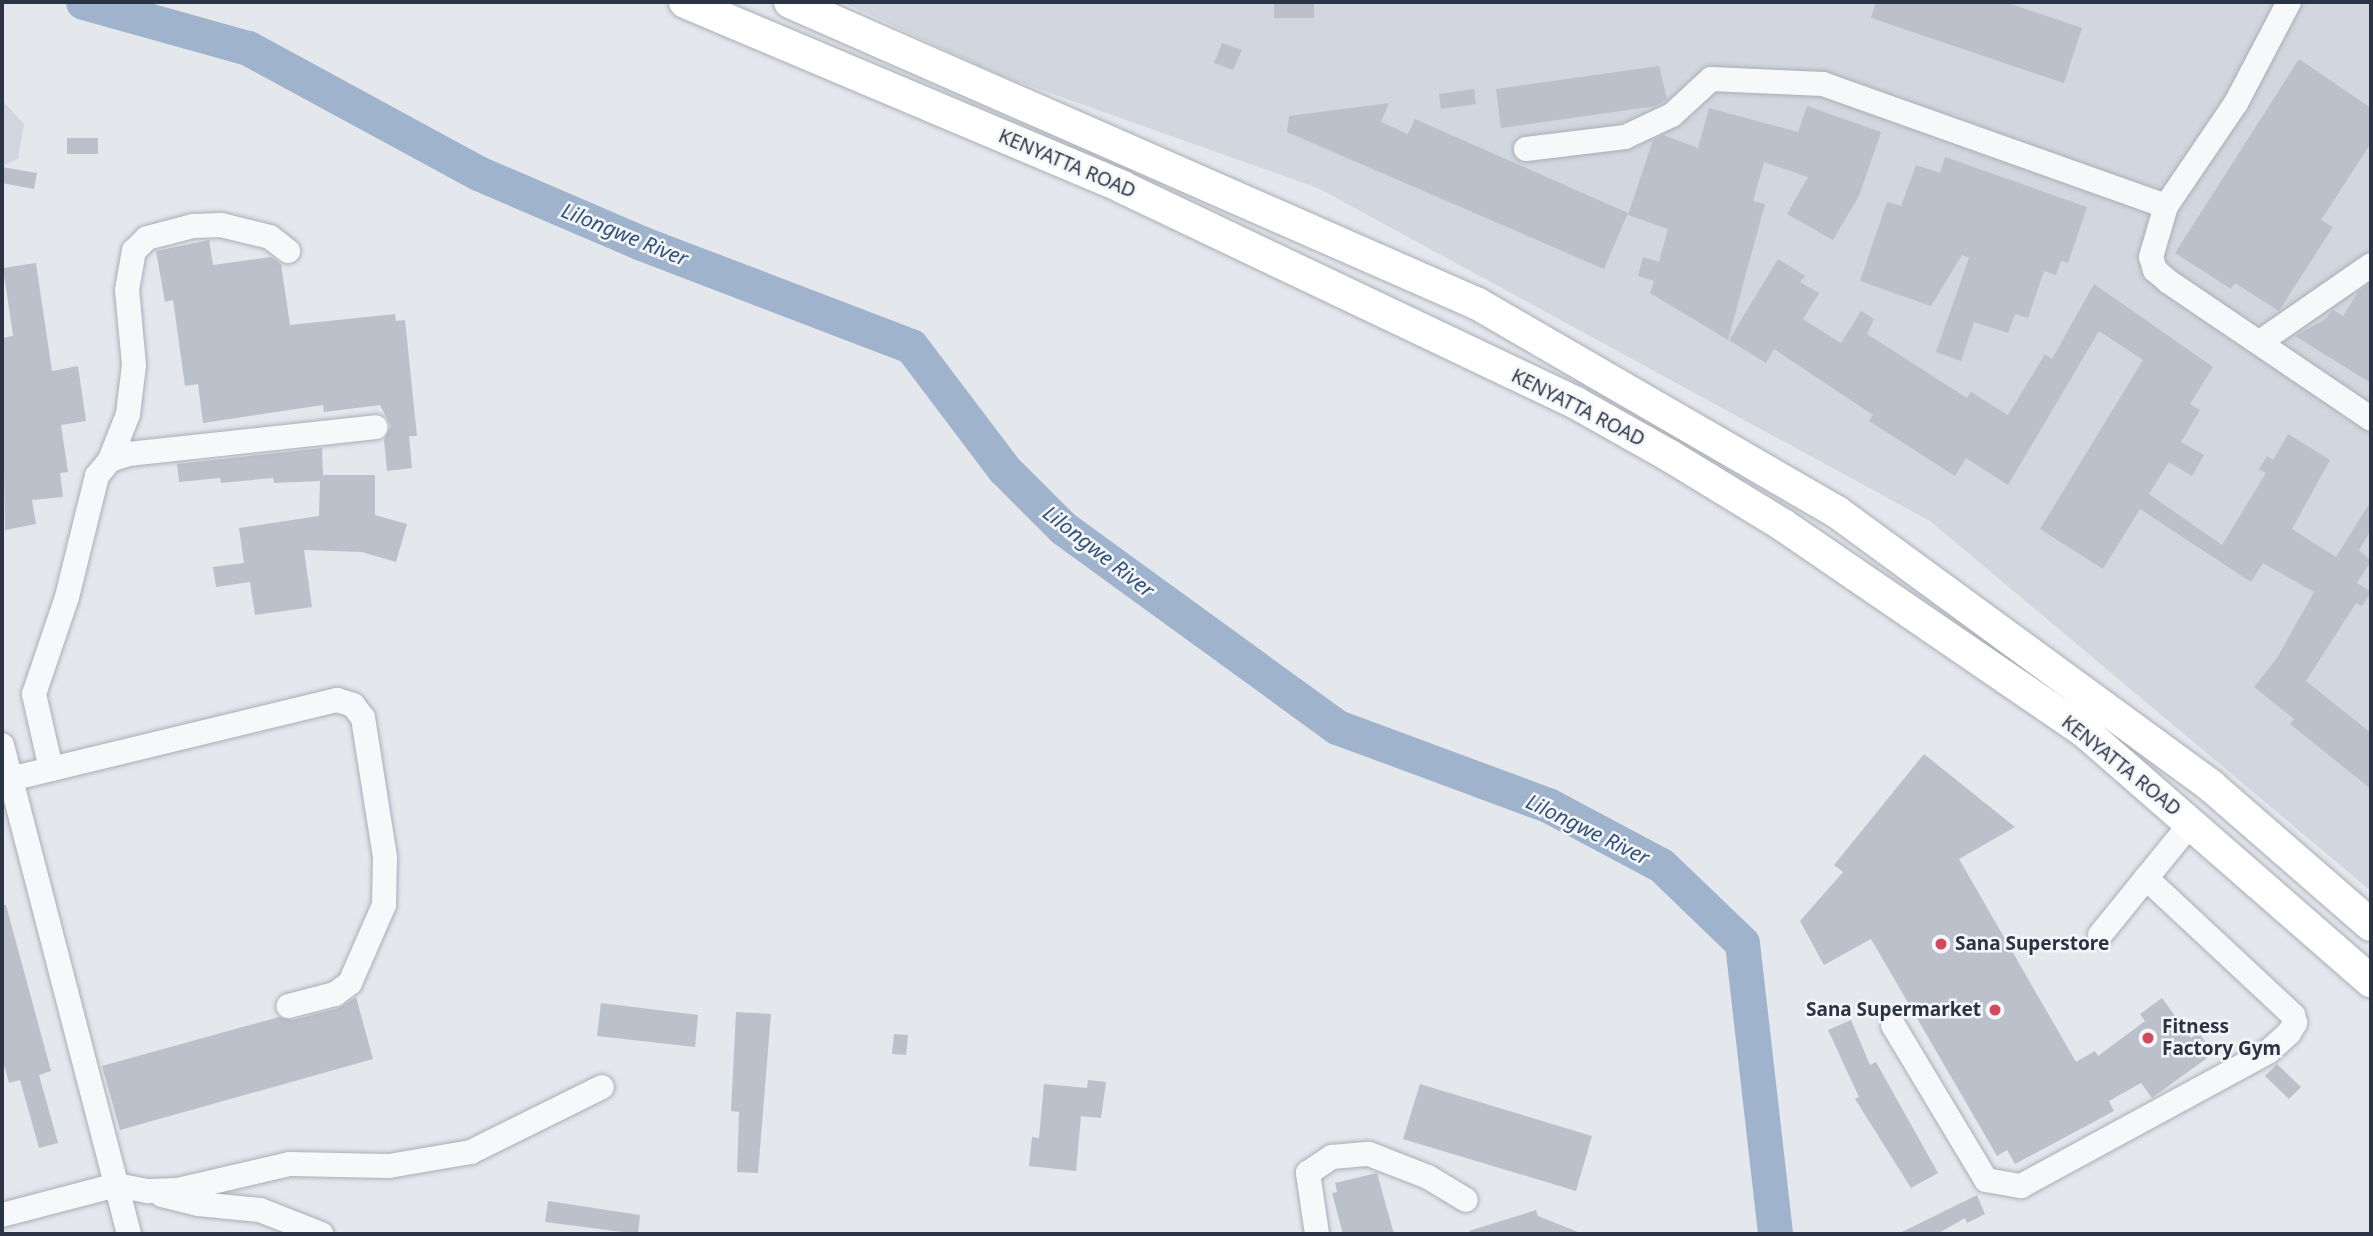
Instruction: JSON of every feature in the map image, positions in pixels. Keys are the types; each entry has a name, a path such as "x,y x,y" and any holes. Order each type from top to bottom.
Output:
{"main road":[{"name":"KENYATTA ROAD","path":"685,2 1122,187 1577,403 1783,525 2084,731 2371,981"},
{"name":"KENYATTA ROAD","path":"790,2 1478,304 1777,477 1837,512 2211,786 2360,916"},
{"path":"2324,940 2360,916"}],"street":[{"path":"2289,2 2236,103 2166,206 2151,257 2155,270 2371,419"},
{"path":"1526,149 1625,137 1672,115 1711,79 1823,84 2166,206"},
{"path":"51,769 34,694 66,597 97,476 110,460 128,414 134,365 127,290 134,251 148,238 193,226 221,225 270,237 288,251"},
{"path":"2260,342 2371,265"},
{"path":"110,460 129,454 376,427"},
{"path":"6,780 337,700 353,705 363,718 385,857 384,905 350,983 335,994 289,1006"},
{"path":"2,745 6,780 129,1234"},
{"path":"2100,935 2191,823"},
{"path":"1893,1026 1986,1180 2021,1186 2267,1052 2289,1033 2295,1023 2293,1015 2146,878"},
{"path":"148,1191 178,1189 290,1164 389,1166 471,1152 602,1087"},
{"path":"1317,1234 1308,1173 1332,1157 1369,1154 1428,1177 1466,1200"},
{"path":"2,1216 116,1185 198,1204 260,1210 321,1234"}],"shaded area":[{"path":"842,2 2371,2 2371,891 1930,521 1318,188 1002,76"},
{"path":"2,100 24,124 18,159 2,166"}],"building":[{"path":"1274,2 1314,2 1314,18 1274,18"},
{"path":"1876,2 2005,2 2082,28 2064,83 1871,18"},
{"path":"1222,43 1242,50 1233,70 1214,63"},
{"path":"2299,59 2371,108 2371,143 2321,220 2333,227 2279,311 2235,283 2231,289 2175,253"},
{"path":"1659,66 1667,99 1656,106 1501,128 1496,89"},
{"path":"1474,89 1476,104 1441,109 1439,94"},
{"path":"1389,103 1381,122 1408,134 1415,119 1628,213 1604,269 1287,132 1289,116"},
{"path":"1807,106 1881,132 1859,196 1833,240 1787,214 1808,177 1764,162 1753,201 1765,204 1728,340 1650,293 1654,281 1638,276 1643,257 1659,262 1668,229 1628,215 1653,140 1663,135 1698,148 1709,108 1798,132"},
{"path":"67,138 98,138 98,154 67,154"},
{"path":"1945,157 2087,207 2068,263 2061,261 2056,275 2044,271 2028,318 2015,314 2008,333 1974,322 1961,361 1936,352 1969,258 1962,255 1931,306 1860,281 1887,202 1901,206 1916,165 1940,173"},
{"path":"2,167 37,173 34,189 2,183"},
{"path":"209,240 213,265 271,257 281,264 290,325 395,314 396,321 405,320 417,436 409,436 412,468 387,471 384,440 391,426 380,405 324,412 323,405 203,423 198,384 185,386 173,300 165,302 156,251"},
{"path":"1778,259 1805,276 1800,282 1819,293 1803,319 1841,343 1861,311 1874,319 1867,334 1967,398 1971,392 2008,415 2045,354 2052,359 2094,284 2213,367 2190,404 2200,410 2181,442 2204,455 2192,476 2169,462 2149,494 2222,545 2266,473 2259,469 2267,456 2273,460 2288,434 2330,460 2292,529 2336,557 2371,501 2371,530 2359,550 2371,561 2357,583 2371,592 2362,606 2356,603 2306,681 2371,733 2371,789 2290,724 2294,719 2254,687 2277,658 2314,592 2263,563 2251,582 2140,509 2103,569 2040,529 2143,360 2099,331 2008,485 1966,458 1955,476 1869,421 1873,415 1774,349 1766,363 1729,340"},
{"path":"36,263 52,371 78,366 86,421 61,425 68,472 60,473 63,497 32,500 36,524 5,530 2,338 13,336 3,268"},
{"path":"2371,283 2371,383 2295,336 2324,320 2333,310 2343,316 2358,292"},
{"path":"322,448 323,475 375,475 375,515 407,524 396,562 362,552 304,550 312,607 255,615 250,582 216,587 213,567 244,563 239,528 319,516 320,481 274,483 273,478 221,483 220,478 179,482 177,464"},
{"name":"Sana Superstore","path":"1924,754 2015,827 1959,859 2076,1062 2095,1051 2098,1056 2145,1021 2140,1014 2162,998 2191,1038 2198,1032 2214,1053 2152,1098 2141,1083 2109,1101 2114,1111 2015,1164 2007,1150 1997,1156 1871,939 1824,965 1800,921 1843,872 1834,865"},
{"path":"2,905 6,905 51,1071 39,1075 58,1143 39,1148 20,1080 9,1083 2,1058"},
{"path":"356,997 373,1059 120,1130 102,1066 279,1017 293,1020 339,1008"},
{"path":"601,1003 698,1015 695,1047 597,1036"},
{"path":"736,1012 771,1014 758,1173 737,1172 739,1112 731,1111"},
{"path":"1851,1020 1870,1065 1876,1062 1938,1173 1911,1188 1855,1099 1859,1097 1828,1030"},
{"path":"894,1034 908,1035 906,1055 892,1054"},
{"path":"2277,1064 2301,1087 2289,1099 2265,1076"},
{"path":"1088,1080 1106,1082 1101,1118 1081,1116 1076,1171 1029,1166 1032,1137 1039,1138 1044,1084 1087,1088"},
{"path":"1420,1084 1592,1136 1576,1191 1403,1139"},
{"path":"1377,1173 1394,1234 1343,1234 1332,1193 1337,1192 1335,1183"},
{"path":"1977,1195 1985,1214 1967,1223 1965,1218 1937,1234 1898,1234"},
{"path":"548,1201 640,1215 638,1234 545,1222"},
{"path":"1536,1210 1538,1216 1583,1234 1470,1234 1469,1231"}],"waterway":[{"name":"Lilongwe River","path":"83,2 248,48 478,173 641,243 911,346 1004,469 1063,528 1337,727 1548,805 1661,865 1742,943 1775,1234"}],"place":[{"name":"Sana Superstore","path":"1941,944"},
{"name":"Sana Supermarket","path":"1995,1010"},
{"name":"Fitness Factory Gym","path":"2148,1038"}]}
